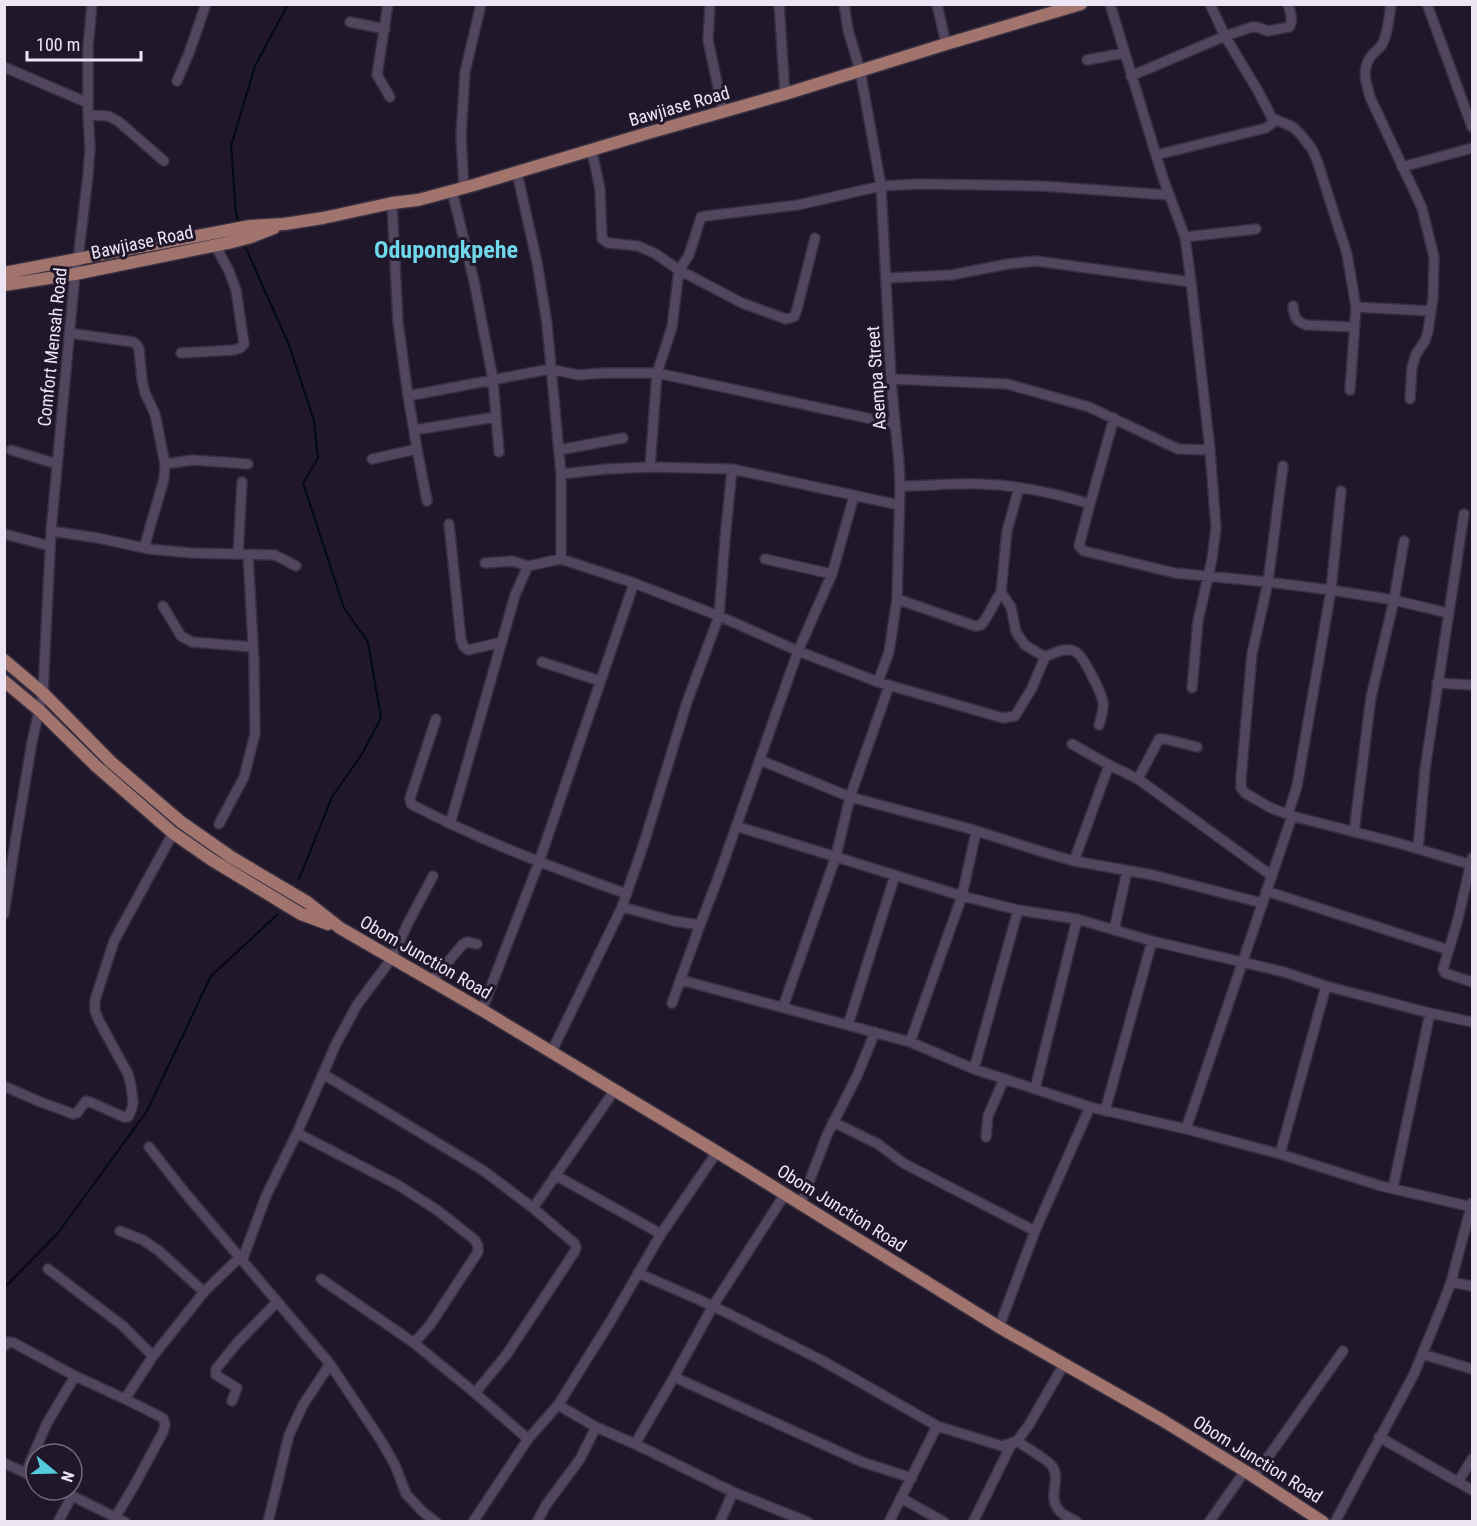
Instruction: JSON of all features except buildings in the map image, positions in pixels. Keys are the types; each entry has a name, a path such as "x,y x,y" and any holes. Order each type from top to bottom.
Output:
{"main road":[{"name":"Bawjiase Road","path":"4,273 250,232 418,200 592,151 1080,5"},
{"name":"Bawjiase Road","path":"4,285 75,274 215,245 232,235"},
{"name":"Obom Junction Road","path":"4,660 43,693 111,762 181,822 231,857 307,902 340,928 482,1010 717,1152 999,1328 1162,1420 1323,1521"},
{"name":"Obom Junction Road","path":"4,681 173,833 212,860 301,914 340,928"}],"street":[{"name":"Comfort Mensah Road","path":"4,914 7,878 43,693 51,531 69,333 90,147 88,47 92,4"},
{"path":"177,81 206,4"},
{"path":"388,4 377,75 390,97"},
{"path":"481,4 465,72 458,189 493,380 499,452"},
{"path":"710,4 708,40 723,111"},
{"path":"779,4 785,94"},
{"name":"Asempa Street","path":"844,4 848,30 860,70 881,186 891,379 900,486 897,599 889,652 878,682"},
{"path":"937,4 946,44"},
{"path":"1110,4 1169,195 1185,237 1191,282 1210,450 1216,528 1212,559 1198,621 1192,688"},
{"path":"1210,4 1225,36 1272,118 1293,128 1301,135 1312,149 1318,163 1347,254 1356,307 1350,390"},
{"path":"1131,76 1252,27 1268,31 1289,27 1292,20 1288,4"},
{"path":"1390,4 1381,45 1365,67 1365,78 1370,97 1422,208 1434,257 1428,331 1412,367 1410,399"},
{"path":"1427,4 1473,127"},
{"path":"350,22 385,28"},
{"path":"1087,60 1124,53"},
{"path":"4,67 88,103"},
{"path":"88,115 108,116 118,121 164,161"},
{"path":"1156,154 1266,128 1275,121"},
{"path":"1402,167 1473,148"},
{"path":"592,151 600,189 602,239 608,243 638,246 656,254 679,270 742,303 786,319 794,317 815,238"},
{"path":"517,173 537,262 547,324 561,474 561,559"},
{"path":"650,467 657,373 672,327 679,270 689,255 701,217 798,205 881,186 918,184 1042,186 1169,195"},
{"path":"392,204 398,322 408,396 427,501"},
{"path":"1185,237 1256,229"},
{"path":"181,353 234,350 244,344 236,290 215,245"},
{"path":"887,278 951,275 1036,261 1191,282"},
{"path":"1293,306 1294,317 1300,323 1354,327"},
{"path":"1356,307 1431,311"},
{"path":"69,333 133,342 140,349 144,387 155,414 165,464 164,479 144,548"},
{"path":"408,396 550,369 578,375 657,373 895,424"},
{"path":"891,379 1007,384 1089,407 1178,449 1210,450"},
{"path":"414,430 496,417"},
{"path":"1114,418 1079,540 1079,546 1084,550 1175,573 1331,590 1394,600 1448,613"},
{"path":"559,450 623,438"},
{"path":"372,459 417,449"},
{"path":"11,450 57,464"},
{"path":"165,464 193,460 248,464"},
{"path":"1283,466 1268,582 1252,654 1241,788 1245,793 1290,815 1472,862 1443,967 1445,973 1473,982"},
{"path":"561,474 650,467 732,469 899,505"},
{"path":"551,1053 622,908 687,702 719,616 724,539 732,469"},
{"path":"219,824 244,777 255,734 253,647 243,555 242,482"},
{"path":"900,486 980,484 1061,495 1090,504"},
{"path":"897,599 975,626 981,625 1001,592 1006,531 1019,488"},
{"path":"1186,1129 1272,876 1290,815 1331,590 1341,491"},
{"path":"672,1003 798,651 832,574 854,496"},
{"path":"1418,849 1425,769 1464,514"},
{"path":"449,524 461,640 464,647 468,650 502,642"},
{"path":"51,531 144,548 191,553 275,555 296,566"},
{"path":"4,534 50,546"},
{"path":"1354,832 1371,697 1394,600 1404,541"},
{"path":"485,563 512,561 528,566 561,559 634,583 889,686 1003,718 1015,716 1020,709 1045,657 1058,651 1070,650 1077,652 1084,660 1098,687 1103,702 1103,713 1099,725"},
{"path":"765,559 832,574"},
{"path":"450,824 515,595 528,566"},
{"path":"482,1010 539,862 634,583"},
{"path":"1001,592 1011,608 1016,632 1025,645 1045,657"},
{"path":"163,606 181,636 192,642 253,647"},
{"path":"542,662 600,681"},
{"path":"1437,683 1473,685"},
{"path":"783,1007 836,856 850,797 889,686"},
{"path":"436,719 410,798 411,804 450,824 539,862 627,894"},
{"path":"1138,779 1159,739 1165,738 1197,747"},
{"path":"1072,744 1138,779 1272,876"},
{"path":"760,760 850,797 1074,861 1153,875 1262,903"},
{"path":"1074,861 1108,765"},
{"path":"736,826 962,896 1018,910 1077,918 1152,942 1284,972 1326,986 1473,1022"},
{"path":"910,1042 962,896 976,832"},
{"path":"4,1086 73,1114 77,1113 86,1101 128,1117 132,1108 133,1095 128,1074 99,1021 94,1000 114,941 173,833"},
{"path":"1114,930 1128,871"},
{"path":"848,1025 895,875"},
{"path":"125,1398 153,1356 204,1292 241,1259 266,1196 297,1133 336,1044 357,1005 392,958 433,876"},
{"path":"1266,891 1449,950"},
{"path":"622,908 700,925"},
{"path":"974,1069 1018,910"},
{"path":"1035,1089 1077,918"},
{"path":"432,981 462,945 467,942 477,944"},
{"path":"1105,1111 1152,942"},
{"path":"681,980 910,1042 974,1069 1090,1107 1280,1154 1393,1188 1472,1205 1451,1282 1414,1374 1335,1521"},
{"path":"1280,1154 1326,986"},
{"path":"1393,1188 1430,1013"},
{"path":"801,1203 827,1135 857,1076 875,1032"},
{"path":"323,1074 484,1171 533,1208 576,1247 507,1354 475,1393"},
{"path":"986,1137 988,1116 1004,1079"},
{"path":"533,1208 614,1091"},
{"path":"999,1328 1035,1231 1090,1107"},
{"path":"833,1122 878,1144 903,1163 1035,1231"},
{"path":"297,1133 398,1185 437,1210 475,1240 478,1252 430,1325 414,1343"},
{"path":"149,1147 330,1364 380,1439 395,1465 406,1494 423,1512 436,1521"},
{"path":"473,1521 528,1439 558,1405 661,1234 717,1152"},
{"path":"555,1175 661,1234"},
{"path":"635,1444 713,1306 785,1194"},
{"path":"120,1231 143,1240 159,1251 204,1292"},
{"path":"48,1269 107,1313 153,1356"},
{"path":"639,1273 713,1306 823,1361 937,1426 1002,1446 1014,1442"},
{"path":"321,1279 414,1343 528,1439"},
{"path":"1451,1282 1473,1286"},
{"path":"232,1401 237,1388 216,1375 216,1369 237,1343 277,1302"},
{"path":"4,1346 8,1342 14,1343 75,1376 163,1418 165,1425 163,1432 116,1516"},
{"path":"1209,1521 1249,1474 1343,1351"},
{"path":"1422,1354 1473,1369"},
{"path":"268,1521 289,1435 303,1405 330,1364"},
{"path":"973,1521 1014,1442 1029,1425 1064,1364"},
{"path":"39,1442 47,1423 75,1376"},
{"path":"674,1377 862,1462 912,1478"},
{"path":"558,1405 596,1427 733,1492 808,1521"},
{"path":"889,1521 937,1426"},
{"path":"537,1521 580,1459 596,1427"},
{"path":"1379,1437 1473,1490"},
{"path":"1014,1442 1052,1466 1056,1475 1053,1494 1056,1506 1064,1515 1077,1521"},
{"path":"1458,1482 1473,1459"},
{"path":"4,1463 24,1471"},
{"path":"720,1521 733,1492"},
{"path":"901,1498 944,1521"},
{"path":"84,1501 125,1521"},
{"path":"58,1521 69,1502"}],"waterway":[{"path":"239,223 236,213 231,146 255,66 288,4"},
{"path":"244,244 289,345 314,421 318,458 303,483 344,608 368,642 381,718 362,754 332,797 299,879"},
{"path":"4,1288 58,1233 147,1111 211,976 278,914"}],"district":[{"name":"Odupongkpehe","path":"446,250"}]}
